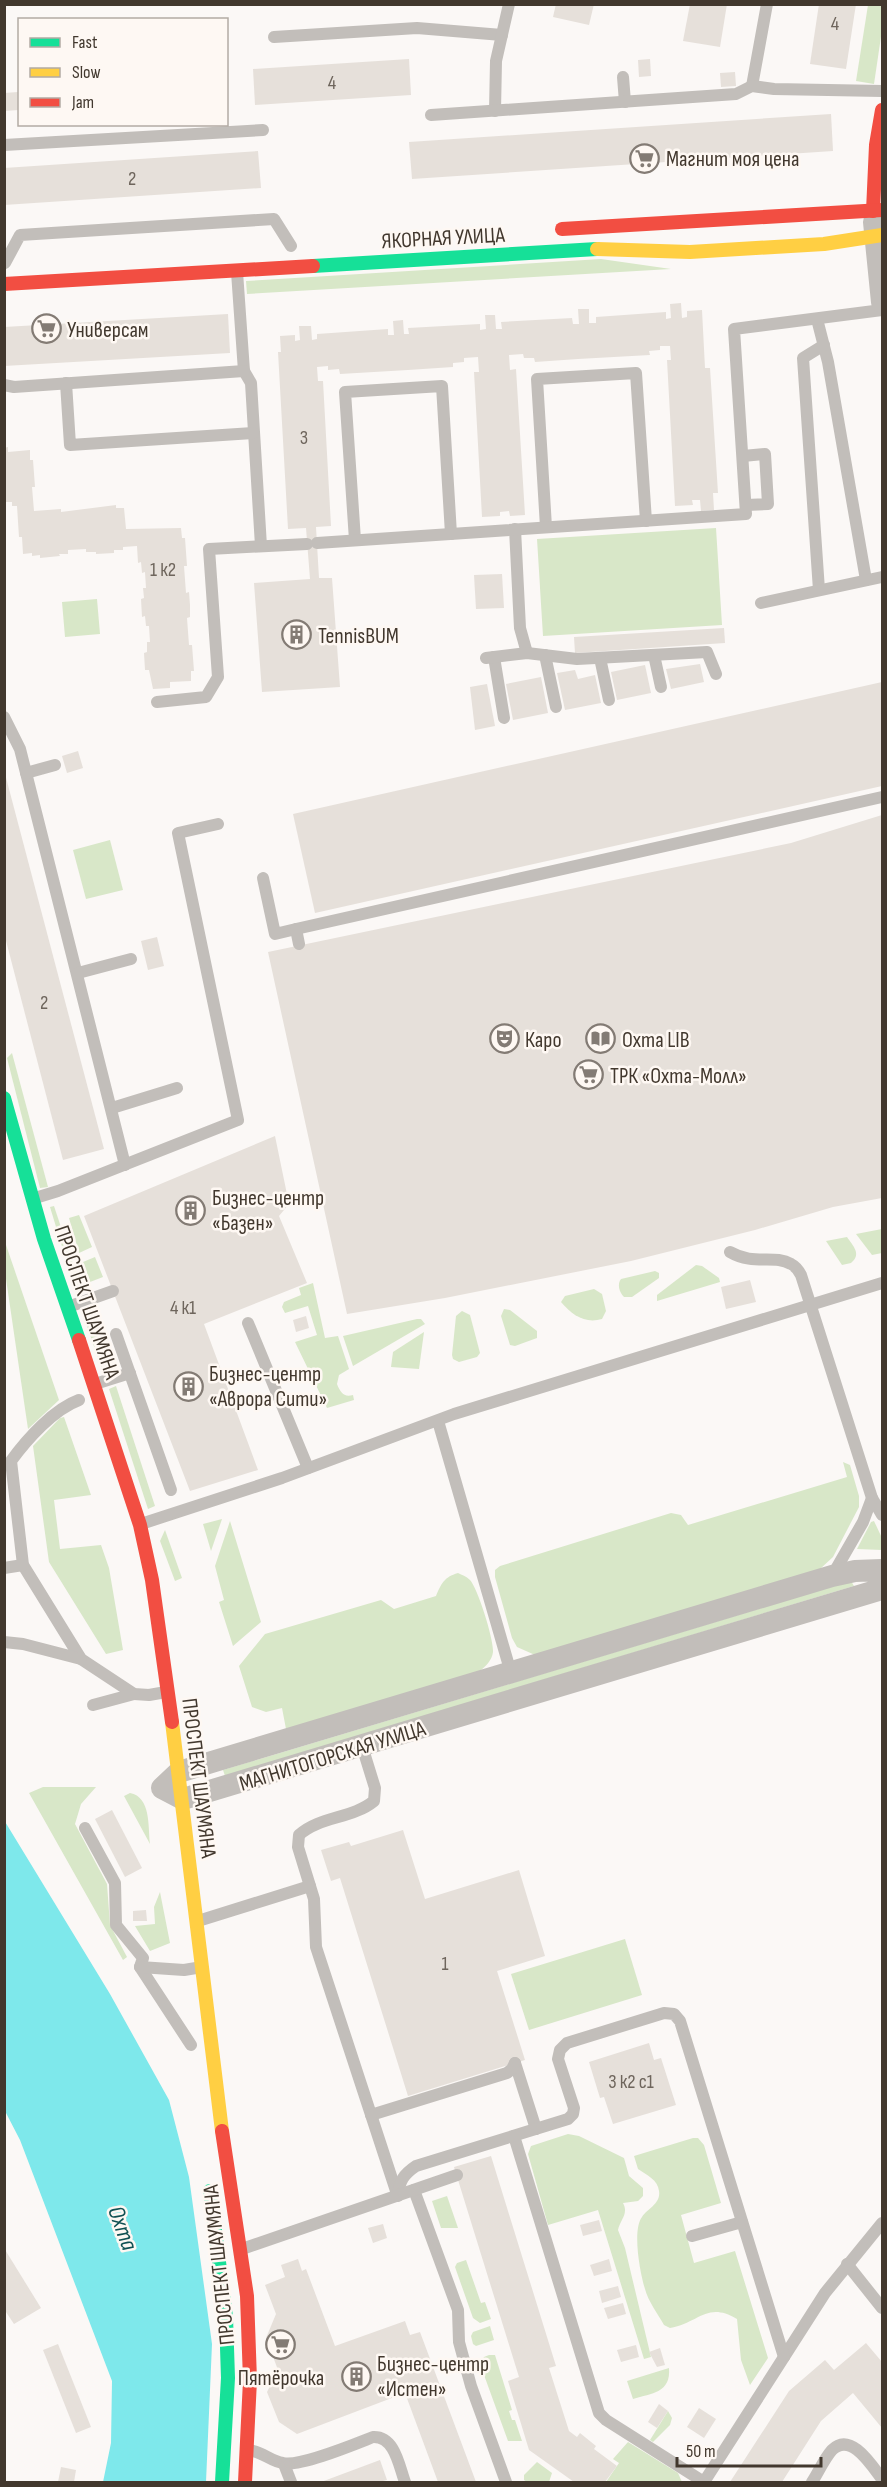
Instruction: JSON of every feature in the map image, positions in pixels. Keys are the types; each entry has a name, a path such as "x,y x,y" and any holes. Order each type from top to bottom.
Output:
{"street":[{"path":"882,110 876,145 882,302"},
{"path":"549,230 879,224"},
{"name":"ЯКОРНАЯ УЛИЦА","path":"4,284 600,249 690,252 824,244 879,224"},
{"name":"ПРОСПЕКТ ШАУМЯНА","path":"4,1098 31,1199 140,1525 152,1580 168,1692 169,1787 197,1921 217,2096 241,2249 250,2380 245,2482"},
{"name":"МАГНИТОГОРСКАЯ УЛИЦА","path":"169,1787 511,1673 832,1576 855,1570 882,1570"},
{"name":"МАГНИТОГОРСКАЯ УЛИЦА","path":"169,1787 362,1746 882,1589"},
{"path":"188,2013 192,2050"},
{"name":"ПРОСПЕКТ ШАУМЯНА","path":"208,2177 226,2317 228,2378 222,2482"}],"lane":[{"path":"495,111 496,61 509,4"},
{"path":"752,86 768,4"},
{"path":"274,37 417,28 502,35"},
{"path":"623,77 625,102"},
{"path":"431,116 736,94 752,86 774,89 882,91"},
{"path":"4,145 264,130"},
{"path":"9,263 20,235 274,219 290,246"},
{"path":"237,270 244,371 251,383 261,546"},
{"path":"157,702 206,697 218,677 209,549 746,514 734,328 882,310"},
{"path":"817,318 824,345 866,580"},
{"path":"819,590 803,358 824,345"},
{"path":"4,385 14,387 244,371"},
{"path":"546,527 537,380 636,373 646,521"},
{"path":"66,383 70,445 254,433"},
{"path":"355,540 345,392 442,386 452,534"},
{"path":"743,456 765,454 768,494 768,504 746,505"},
{"path":"515,529 520,628 527,653"},
{"path":"761,603 882,577"},
{"path":"504,718 490,657 527,653 577,659 707,652 716,674"},
{"path":"545,655 556,707"},
{"path":"654,655 661,687"},
{"path":"600,658 609,700"},
{"path":"4,717 20,749 125,1165"},
{"path":"26,773 55,765"},
{"path":"262,878 275,934 882,797"},
{"path":"31,1199 238,1120 178,833 218,824"},
{"path":"296,929 299,944"},
{"path":"78,973 131,959"},
{"path":"112,1108 177,1088"},
{"path":"730,1252 741,1258 776,1260 792,1264 801,1275 872,1498 882,1515"},
{"path":"140,1525 438,1421 882,1283"},
{"path":"67,1308 113,1291"},
{"path":"248,1323 308,1468"},
{"path":"116,1334 171,1490"},
{"path":"94,1385 130,1373"},
{"path":"79,1400 66,1407 27,1439 11,1461 23,1565 81,1659"},
{"path":"438,1421 511,1673"},
{"path":"832,1576 863,1522 872,1498"},
{"path":"4,1568 23,1565"},
{"path":"4,1642 23,1644 81,1659 134,1694"},
{"path":"93,1705 134,1694 149,1695 168,1692"},
{"path":"362,1746 375,1788 374,1801 365,1809 308,1826 299,1834 298,1847 316,1912 316,1947 398,2196"},
{"path":"85,1828 115,1882 116,1925 143,1958 140,1967"},
{"path":"197,1921 310,1886"},
{"path":"140,1967 184,1969 203,1967"},
{"path":"140,1967 192,2050"},
{"path":"398,2196 399,2183 406,2173 416,2166 568,2119 573,2114 574,2108 558,2059 560,2050 567,2043 664,2013 674,2014 680,2021 784,2357"},
{"path":"371,2115 507,2073 515,2063 536,2129"},
{"path":"514,2136 595,2405 606,2420 704,2482 847,2264 882,2223"},
{"path":"219,2256 457,2175"},
{"path":"414,2190 458,2310 459,2342 471,2386 506,2482"},
{"path":"692,2236 742,2222"},
{"path":"847,2264 882,2307"},
{"path":"224,2450 256,2451 284,2464 314,2458 380,2437 387,2439 391,2445 405,2482"},
{"path":"812,2482 833,2449 844,2445 857,2449 882,2479"},
{"path":"284,2464 291,2482"}],"green space":[{"path":"868,5 882,5 882,30 874,84 856,81"},
{"path":"601,259 671,269 247,294 246,281"},
{"path":"716,528 722,625 543,636 537,539"},
{"path":"97,599 100,634 65,637 62,602"},
{"path":"110,840 123,890 86,899 73,850"},
{"path":"12,1053 48,1187 40,1188 7,1058"},
{"path":"54,1206 83,1294 77,1296 50,1207"},
{"path":"79,1215 92,1247 79,1253 69,1218"},
{"path":"882,1229 882,1253 872,1255 856,1234"},
{"path":"847,1237 856,1256 851,1263 842,1265 826,1241"},
{"path":"5,1242 59,1400 28,1429 5,1272"},
{"path":"95,1257 103,1277 90,1282 83,1262"},
{"path":"696,1265 702,1266 719,1278 720,1282 657,1301 657,1295"},
{"path":"655,1271 659,1273 659,1278 632,1297 622,1295 619,1286 621,1279"},
{"path":"313,1283 325,1338 338,1336 349,1369 339,1375 337,1384 343,1394 353,1395 354,1400 327,1408 295,1342 317,1335 308,1306 285,1313 282,1307 284,1302 301,1295 299,1288"},
{"path":"594,1289 602,1294 606,1311 602,1319 590,1320 579,1317 561,1302 565,1296"},
{"path":"504,1309 510,1310 537,1331 537,1338 515,1346 510,1345 501,1316"},
{"path":"88,1310 111,1372 104,1375 82,1312"},
{"path":"462,1311 470,1315 480,1353 477,1357 459,1362 453,1359 452,1355 456,1316"},
{"path":"421,1319 425,1324 353,1366 343,1336"},
{"path":"424,1332 419,1369 391,1367 393,1352"},
{"path":"116,1386 155,1506 148,1509 109,1389"},
{"path":"64,1417 91,1495 54,1500 60,1549 101,1545 109,1568 123,1650 106,1654 49,1562 33,1446 60,1418"},
{"path":"843,1462 850,1465 859,1496 859,1507 833,1557 820,1569 535,1655 517,1647 512,1638 495,1577 495,1570 500,1566 671,1513 681,1515 688,1525 847,1477"},
{"path":"222,1519 211,1551 203,1524"},
{"path":"230,1521 261,1622 233,1646 219,1602 224,1600 215,1566"},
{"path":"874,1521 882,1538 882,1550 857,1549 871,1522"},
{"path":"165,1530 182,1578 175,1581 160,1541"},
{"path":"458,1573 473,1585 491,1637 493,1652 488,1663 480,1671 286,1729 282,1708 266,1712 252,1707 239,1666 265,1634 381,1600 394,1609 436,1596 444,1582"},
{"path":"851,1581 854,1586 225,1776 223,1770"},
{"path":"43,1787 96,1787 81,1804 75,1824 107,1884 110,1925 127,1957 123,1960 29,1793"},
{"path":"130,1793 142,1800 145,1806 150,1844 124,1796"},
{"path":"160,1892 170,1943 150,1951 135,1926 155,1924 154,1907"},
{"path":"625,1939 642,1995 529,2030 511,1974"},
{"path":"568,2134 579,2136 624,2158 629,2176 643,2188 643,2196 638,2201 623,2203 625,2214 618,2230 625,2248 651,2357 644,2359 598,2210 548,2225 528,2154 531,2146"},
{"path":"698,2138 704,2145 721,2203 681,2215 694,2263 735,2251 768,2358 750,2385 741,2360 737,2319 718,2312 710,2313 670,2328 664,2325 653,2307 643,2282 637,2241 639,2223 654,2206 659,2191 654,2181 638,2169 634,2156"},
{"path":"447,2196 458,2228 441,2228 432,2201"},
{"path":"466,2260 481,2303 485,2302 491,2319 480,2323 473,2318 455,2267 457,2263"},
{"path":"490,2326 494,2340 476,2346 473,2344 471,2336 473,2332"},
{"path":"495,2355 512,2410 509,2411 512,2420 515,2420 522,2441 508,2441 480,2364 484,2357"},
{"path":"669,2368 667,2383 659,2391 633,2399 627,2381"},
{"path":"668,2411 672,2418 670,2425 653,2442 650,2440"},
{"path":"628,2442 678,2473 682,2482 606,2482 619,2463 613,2459"},
{"path":"537,2462 552,2473 549,2482 524,2480 524,2475"}],"water":[{"name":"Охта","path":"4,1820 110,1994 169,2100 189,2177 212,2344 206,2482 103,2482 111,2443 112,2381 20,2140 5,2111"}],"building":[{"path":"556,4 594,4 589,25 553,17"},
{"path":"690,4 727,4 720,47 683,41"},
{"path":"819,4 856,4 846,69 810,64"},
{"path":"409,59 411,95 255,105 253,69"},
{"path":"650,59 651,76 639,77 638,60"},
{"path":"735,72 736,86 721,87 720,73"},
{"path":"18,92 18,110 4,111 4,93"},
{"path":"831,114 833,151 412,179 409,142"},
{"path":"258,151 261,188 4,205 4,168"},
{"path":"681,303 682,318 687,317 687,311 702,310 705,368 710,368 718,493 713,493 714,510 701,511 700,500 692,500 693,505 675,506 667,360 671,360 670,346 660,346 660,350 649,351 650,355 535,362 534,358 524,358 523,354 509,355 510,370 516,369 525,515 510,516 509,511 500,512 500,516 482,517 474,372 479,372 478,357 464,358 464,362 453,363 453,367 408,370 340,374 339,369 328,370 328,366 317,367 318,381 323,381 331,526 316,527 319,578 332,578 340,687 262,692 254,583 310,579 306,528 288,529 278,352 281,352 280,336 295,335 295,341 300,340 299,326 311,326 312,340 317,339 317,334 388,329 388,335 394,335 393,321 403,320 404,334 409,334 408,328 480,324 480,330 486,329 485,315 495,315 496,329 502,329 501,322 572,318 573,324 579,324 578,309 589,309 589,323 596,323 596,317 666,312 666,319 671,318 670,304"},
{"path":"228,314 230,353 4,366 4,327"},
{"path":"8,447 8,452 30,450 35,487 32,487 34,511 61,509 61,512 116,505 116,508 124,508 126,529 181,528 182,538 185,538 186,593 189,592 190,605 190,617 187,618 194,671 191,671 191,681 170,682 170,688 153,689 149,670 145,670 144,653 147,652 147,642 150,642 149,626 146,626 145,616 142,617 141,599 144,598 143,588 146,588 145,572 142,573 141,562 138,563 137,546 123,547 123,550 114,550 114,553 96,554 96,552 86,552 86,549 68,550 68,554 40,558 40,555 32,556 32,553 23,554 22,537 19,537 17,506 12,506 12,502 4,502 4,448"},
{"path":"502,574 504,608 476,609 474,575"},
{"path":"724,628 725,643 575,653 574,637"},
{"path":"700,664 704,682 671,689 666,669"},
{"path":"645,665 651,693 617,700 611,672"},
{"path":"575,670 578,679 595,675 601,703 565,710 557,673"},
{"path":"541,677 548,713 513,720 506,684"},
{"path":"882,682 882,786 315,913 293,814"},
{"path":"487,684 495,726 475,730 470,687"},
{"path":"78,751 83,768 67,773 62,756"},
{"path":"4,770 104,1149 63,1160 4,933"},
{"name":"ТРК «Охта-Молл»","path":"882,815 882,1198 833,1207 755,1230 631,1261 445,1298 347,1314 268,952 791,843"},
{"path":"157,937 164,966 148,970 141,941"},
{"name":"Бизнес-центр «Аврора Сити»","path":"275,1136 289,1204 279,1216 307,1283 204,1324 258,1470 190,1491 84,1216"},
{"path":"750,1280 756,1302 726,1309 721,1287"},
{"path":"306,1316 309,1328 296,1332 293,1320"},
{"path":"112,1810 142,1868 125,1877 95,1819"},
{"path":"403,1830 425,1899 519,1870 545,1956 497,1971 525,2060 408,2096 340,1878 331,1881 321,1850 349,1842 351,1846"},
{"path":"146,1910 147,1921 133,1921 133,1911"},
{"path":"649,2043 654,2060 661,2058 676,2105 613,2124 604,2097 600,2098 589,2062"},
{"path":"491,2156 556,2366 549,2368 569,2431 577,2437 580,2433 596,2446 594,2449 617,2466 605,2482 574,2482 529,2450 508,2381 519,2377 454,2167"},
{"path":"599,2220 602,2231 583,2236 580,2225"},
{"path":"383,2224 387,2238 373,2243 368,2228"},
{"path":"4,2248 41,2308 14,2324 4,2309"},
{"name":"Бизнес-центр «Истен»","path":"298,2259 302,2271 306,2269 335,2346 405,2321 410,2335 420,2332 476,2482 438,2482 405,2393 297,2434 279,2422 267,2392 278,2370 266,2338 276,2314 265,2285 285,2277 281,2265"},
{"path":"609,2259 612,2271 594,2276 590,2265"},
{"path":"618,2286 621,2297 602,2303 599,2291"},
{"path":"623,2303 626,2314 608,2319 604,2308"},
{"path":"866,2343 882,2362 882,2428 853,2393 821,2421 782,2482 730,2482 789,2391 825,2360 834,2370"},
{"path":"58,2344 91,2427 76,2433 43,2350"},
{"path":"636,2345 639,2357 621,2362 617,2350"},
{"path":"660,2348 665,2365 657,2367 649,2352"},
{"path":"659,2404 668,2411 657,2428 648,2422"},
{"path":"699,2408 716,2419 704,2438 687,2427"},
{"path":"380,2460 387,2480 321,2482"},
{"path":"61,2467 76,2470 74,2482 58,2482"}],"traffic: fast":[{"path":"313,266 597,249"},
{"path":"4,1098 44,1239 79,1340"},
{"path":"210,2191 226,2317 228,2378 222,2482"}],"traffic: slow":[{"path":"597,249 690,252 824,244 882,235"},
{"path":"172,1722 222,2131"}],"traffic: jam":[{"path":"873,211 876,145 882,110"},
{"path":"562,229 882,210"},
{"path":"4,284 313,266"},
{"path":"79,1340 140,1525 152,1580 172,1722"},
{"path":"222,2131 247,2296 250,2380 245,2482"}],"place":[{"name":"Магнит моя цена","path":"645,158"},
{"name":"Универсам","path":"46,329"},
{"name":"TennisBUM","path":"297,635"},
{"name":"Каро","path":"504,1039"},
{"name":"Охта LIB","path":"601,1039"},
{"name":"ТРК «Охта-Молл»","path":"589,1075"},
{"name":"Бизнес-центр «Базен»","path":"191,1210"},
{"name":"Бизнес-центр «Аврора Сити»","path":"188,1386"},
{"name":"Пятёрочка","path":"281,2345"},
{"name":"Бизнес-центр «Истен»","path":"356,2376"}]}
